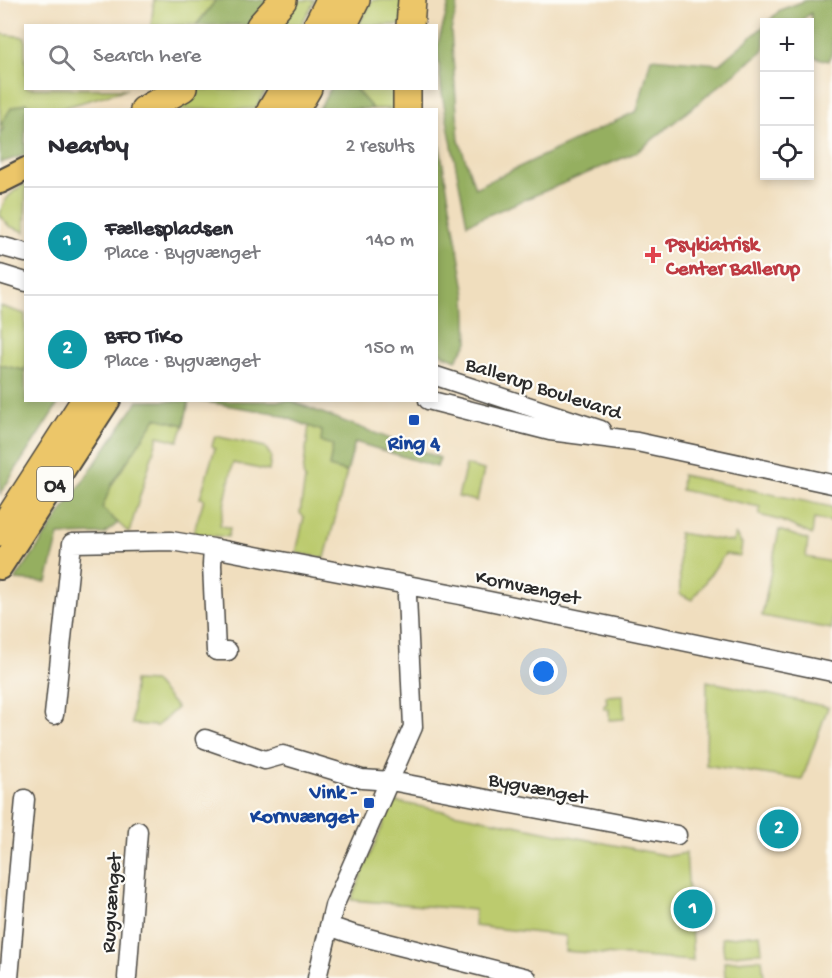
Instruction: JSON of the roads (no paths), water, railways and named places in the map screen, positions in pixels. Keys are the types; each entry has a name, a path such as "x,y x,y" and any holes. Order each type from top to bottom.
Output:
{"highway":[{"path":"262,24 283,0"},
{"path":"319,24 330,0"},
{"path":"344,24 356,0"},
{"path":"410,24 412,0"},
{"path":"148,108 179,90"},
{"path":"273,108 283,90"},
{"path":"296,108 307,90"},
{"path":"407,90 407,108"},
{"name":"O4","path":"0,531 84,402"}],"main road":[{"path":"0,182 24,170"},
{"path":"0,531 74,402"},
{"name":"O4","path":"0,568 108,402"}],"street":[{"path":"0,246 24,252"},
{"path":"0,274 24,281"},
{"name":"Ballerup Boulevard","path":"438,377 637,442"},
{"name":"Ballerup Boulevard","path":"436,402 550,431 637,442 832,484"},
{"name":"Kornvænget","path":"54,715 72,543 171,541 213,548 409,585 832,672"},
{"path":"213,548 216,651 228,651"},
{"path":"317,978 334,906 413,727 406,596 409,585"},
{"name":"Bygvænget","path":"205,740 265,760 283,754 362,779 391,781 677,835"},
{"path":"9,978 25,799"},
{"name":"Rugvænget","path":"127,978 138,831"},
{"path":"328,926 527,978"}],"place":[{"name":"Psykiatrisk Center Ballerup","path":"653,255"},
{"name":"Ring 4","path":"414,420"},
{"name":"Vink - Kornvænget","path":"369,803"},
{"name":"BFO TiKo","path":"779,829"},
{"name":"Fællespladsen","path":"693,909"}]}
